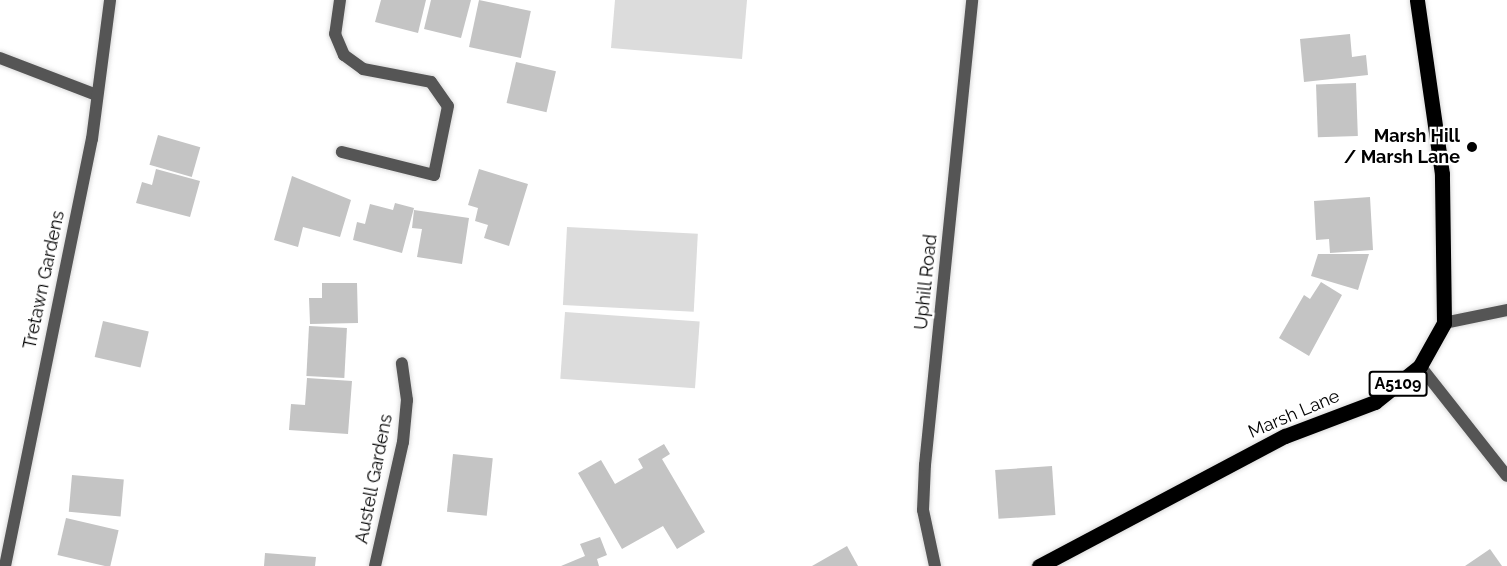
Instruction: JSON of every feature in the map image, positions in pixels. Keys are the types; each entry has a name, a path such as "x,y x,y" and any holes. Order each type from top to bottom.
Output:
{"main road":[{"name":"Marsh Lane","path":"1039,566 1284,436 1376,402 1420,366 1444,323 1442,174 1417,0"}],"street":[{"name":"Tretawn Gardens","path":"5,566 92,139 94,94 110,0"},
{"path":"340,0 335,34 344,55 363,69 431,82 448,106 434,175 342,152"},
{"name":"Uphill Road","path":"935,566 923,510 925,465 972,0"},
{"path":"0,58 94,94"},
{"path":"1444,323 1507,310"},
{"name":"Austell Gardens","path":"375,566 403,442 407,400 402,363"},
{"path":"1420,366 1507,476"}],"shaded area":[{"path":"615,0 747,0 742,59 611,48"},
{"path":"567,227 698,234 694,312 563,305"},
{"path":"565,312 700,321 695,388 560,379"}],"building":[{"path":"381,0 426,0 418,33 375,22"},
{"path":"431,0 471,0 461,38 424,29"},
{"path":"479,0 531,11 521,58 469,47"},
{"path":"1350,34 1352,57 1366,55 1368,75 1304,82 1300,39"},
{"path":"516,62 556,71 547,112 507,103"},
{"path":"1356,83 1358,136 1318,137 1316,84"},
{"path":"158,135 200,147 192,177 149,165"},
{"path":"156,169 200,181 190,217 136,203 142,182 152,185"},
{"path":"479,169 528,184 509,246 484,238 488,225 475,221 478,208 468,205"},
{"path":"292,176 351,200 340,237 303,227 298,247 274,240"},
{"path":"1370,197 1373,250 1330,253 1329,239 1316,240 1314,201"},
{"path":"395,203 414,208 402,253 353,240 357,222 365,224 370,204 393,210"},
{"path":"414,210 469,218 462,264 417,257 422,229 412,228"},
{"path":"1318,254 1369,254 1358,290 1311,276"},
{"path":"1321,282 1342,295 1309,356 1279,338 1304,295 1310,299"},
{"path":"322,283 357,283 358,323 310,324 309,298 322,298"},
{"path":"103,321 149,332 140,368 95,357"},
{"path":"309,326 347,328 344,378 306,376"},
{"path":"307,378 352,381 348,434 289,430 291,404 305,405"},
{"path":"664,444 670,454 662,459 705,532 677,549 663,526 622,549 578,473 601,460 615,484 643,468 638,459"},
{"path":"453,454 493,458 487,516 447,512"},
{"path":"1052,466 1055,515 999,519 995,470"},
{"path":"72,475 124,480 121,516 69,512"},
{"path":"66,518 119,530 110,566 57,555"},
{"path":"600,537 607,555 597,559 599,566 561,566 585,556 580,544"},
{"path":"847,546 858,566 812,566"},
{"path":"1490,549 1502,566 1465,566"},
{"path":"265,553 316,557 315,566 264,566"}],"place":[{"name":"Marsh Hill / Marsh Lane","path":"1472,147"}]}
